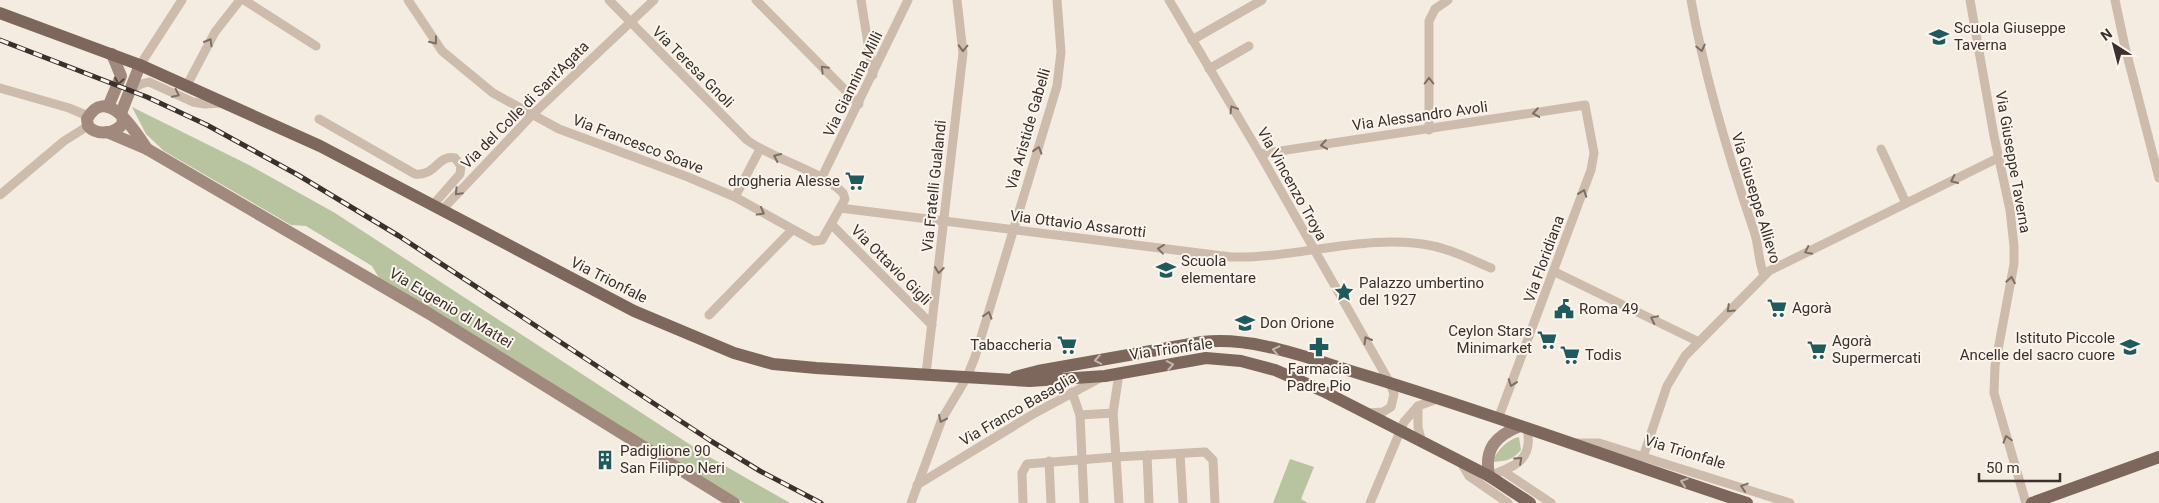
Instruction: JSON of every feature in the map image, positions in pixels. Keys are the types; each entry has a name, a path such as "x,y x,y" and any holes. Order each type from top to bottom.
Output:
{"main road":[{"name":"Via Trionfale","path":"0,13 140,65 226,103 364,168 627,308 734,354 773,364 816,368 1036,381 1105,376 1206,358 1232,360 1263,366 1294,377 1366,412 1399,432 1490,476 1530,503"},
{"name":"Via Trionfale","path":"1008,380 1038,371 1218,341 1280,350 1443,399 1523,428 1747,503"},
{"path":"2032,503 2159,457"}],"street":[{"path":"0,88 68,108 88,121 93,130 107,132 120,126 121,114 140,65 182,0"},
{"path":"187,85 210,39 242,0 316,46"},
{"name":"Via Francesco Soave","path":"408,0 431,37 448,56 493,93 532,115 559,129 688,177 735,198 792,230 818,242 824,238 831,224"},
{"name":"Via Teresa Gnoli","path":"609,0 742,135 760,149 821,179 843,193 845,199 840,208"},
{"name":"Via del Colle di Sant'Agata","path":"437,207 654,0"},
{"path":"756,0 859,104"},
{"path":"860,0 873,76"},
{"name":"Via Giannina Milli","path":"821,179 873,76 908,0"},
{"name":"Via Fratelli Gualandi","path":"926,374 963,53 957,0"},
{"name":"Via Aristide Gabelli","path":"911,503 945,413 966,377 977,350 1015,230 1059,77 1061,52 1057,0"},
{"name":"Via Vincenzo Troya","path":"1169,0 1260,154 1390,383"},
{"path":"1192,40 1262,0"},
{"path":"1429,130 1429,21 1435,9 1448,0"},
{"name":"Via Giuseppe Allievo","path":"1643,457 1667,386 1685,356 1697,341 1764,275 1760,265 1754,230 1725,144 1691,0"},
{"name":"Via Giuseppe Taverna","path":"1970,0 1998,158 2010,210 2014,250 1995,366 1994,389 2026,503"},
{"path":"2115,0 2124,47 2159,178"},
{"path":"1209,69 1249,46"},
{"path":"108,107 121,76 112,54"},
{"name":"Via Trionfale","path":"132,89 149,82 193,102 205,104 226,103"},
{"name":"Via Alessandro Avoli","path":"1260,154 1585,105"},
{"name":"Via Floridiana","path":"1498,419 1554,272 1593,160 1585,105"},
{"path":"0,195 88,121 96,109 108,107 121,114"},
{"name":"Via Eugenio di Mattei","path":"121,114 147,149"},
{"path":"320,119 415,174 429,173 444,159 455,158 461,166 460,174 437,207"},
{"name":"Via Eugenio di Mattei","path":"107,132 147,149 437,318 734,503"},
{"path":"735,198 760,149"},
{"path":"1881,149 1906,203"},
{"path":"1764,275 1778,265 1998,158"},
{"path":"831,224 840,208"},
{"name":"Via Ottavio Assarotti","path":"840,208 1231,257 1254,257 1373,244 1427,245 1456,253 1490,268"},
{"name":"Via Ottavio Gigli","path":"831,224 932,325"},
{"path":"709,315 792,230"},
{"path":"1554,272 1697,341"},
{"path":"1119,374 1113,413 1119,503"},
{"name":"Via Franco Basaglia","path":"917,485 944,467 1072,392 1105,376"},
{"path":"1366,412 1383,412 1391,407 1394,394 1390,383"},
{"path":"1072,392 1080,416 1084,503"},
{"path":"1370,503 1406,419 1418,406 1431,400 1443,399"},
{"path":"1418,406 1418,427 1422,443"},
{"path":"1080,416 1113,413"},
{"path":"1523,428 1529,442 1524,457 1503,471 1490,476 1487,464 1490,450 1501,436 1523,428"},
{"name":"Via Trionfale","path":"1570,443 1599,442 1790,503"},
{"path":"929,452 936,463 944,467"},
{"path":"1023,503 1022,473 1024,466 1030,463 1205,452 1213,460 1215,503"},
{"path":"1180,454 1183,503"},
{"path":"1147,455 1149,503"},
{"path":"1049,461 1051,503"},
{"path":"1459,461 1468,476 1508,503"},
{"path":"1503,471 1551,503"}],"green space":[{"path":"132,107 249,165 335,213 706,455 790,503 744,503 379,278 372,266 306,226 291,225 164,151 146,134"},
{"path":"1519,437 1521,450 1515,456 1494,462 1493,459 1504,445"},
{"path":"1290,459 1314,467 1301,499 1308,503 1273,503"}],"railway":[{"path":"0,40 147,97 207,125 298,175 399,236 711,441 760,471 821,503"}],"place":[{"name":"Scuola Giuseppe Taverna","path":"1939,37"},
{"name":"drogheria Alesse","path":"855,181"},
{"name":"Scuola elementare","path":"1166,270"},
{"name":"Palazzo umbertino del 1927","path":"1344,292"},
{"name":"Agorà","path":"1777,308"},
{"name":"Roma 49","path":"1564,309"},
{"name":"Don Orione","path":"1245,323"},
{"name":"Ceylon Stars Minimarket","path":"1547,340"},
{"name":"Tabaccheria","path":"1067,345"},
{"name":"Farmacia Padre Pio","path":"1319,347"},
{"name":"Istituto Piccole Ancelle del sacro cuore","path":"2130,347"},
{"name":"Agorà Supermercati","path":"1817,350"},
{"name":"Todis","path":"1570,355"},
{"name":"Padiglione 90 San Filippo Neri","path":"605,460"}]}
